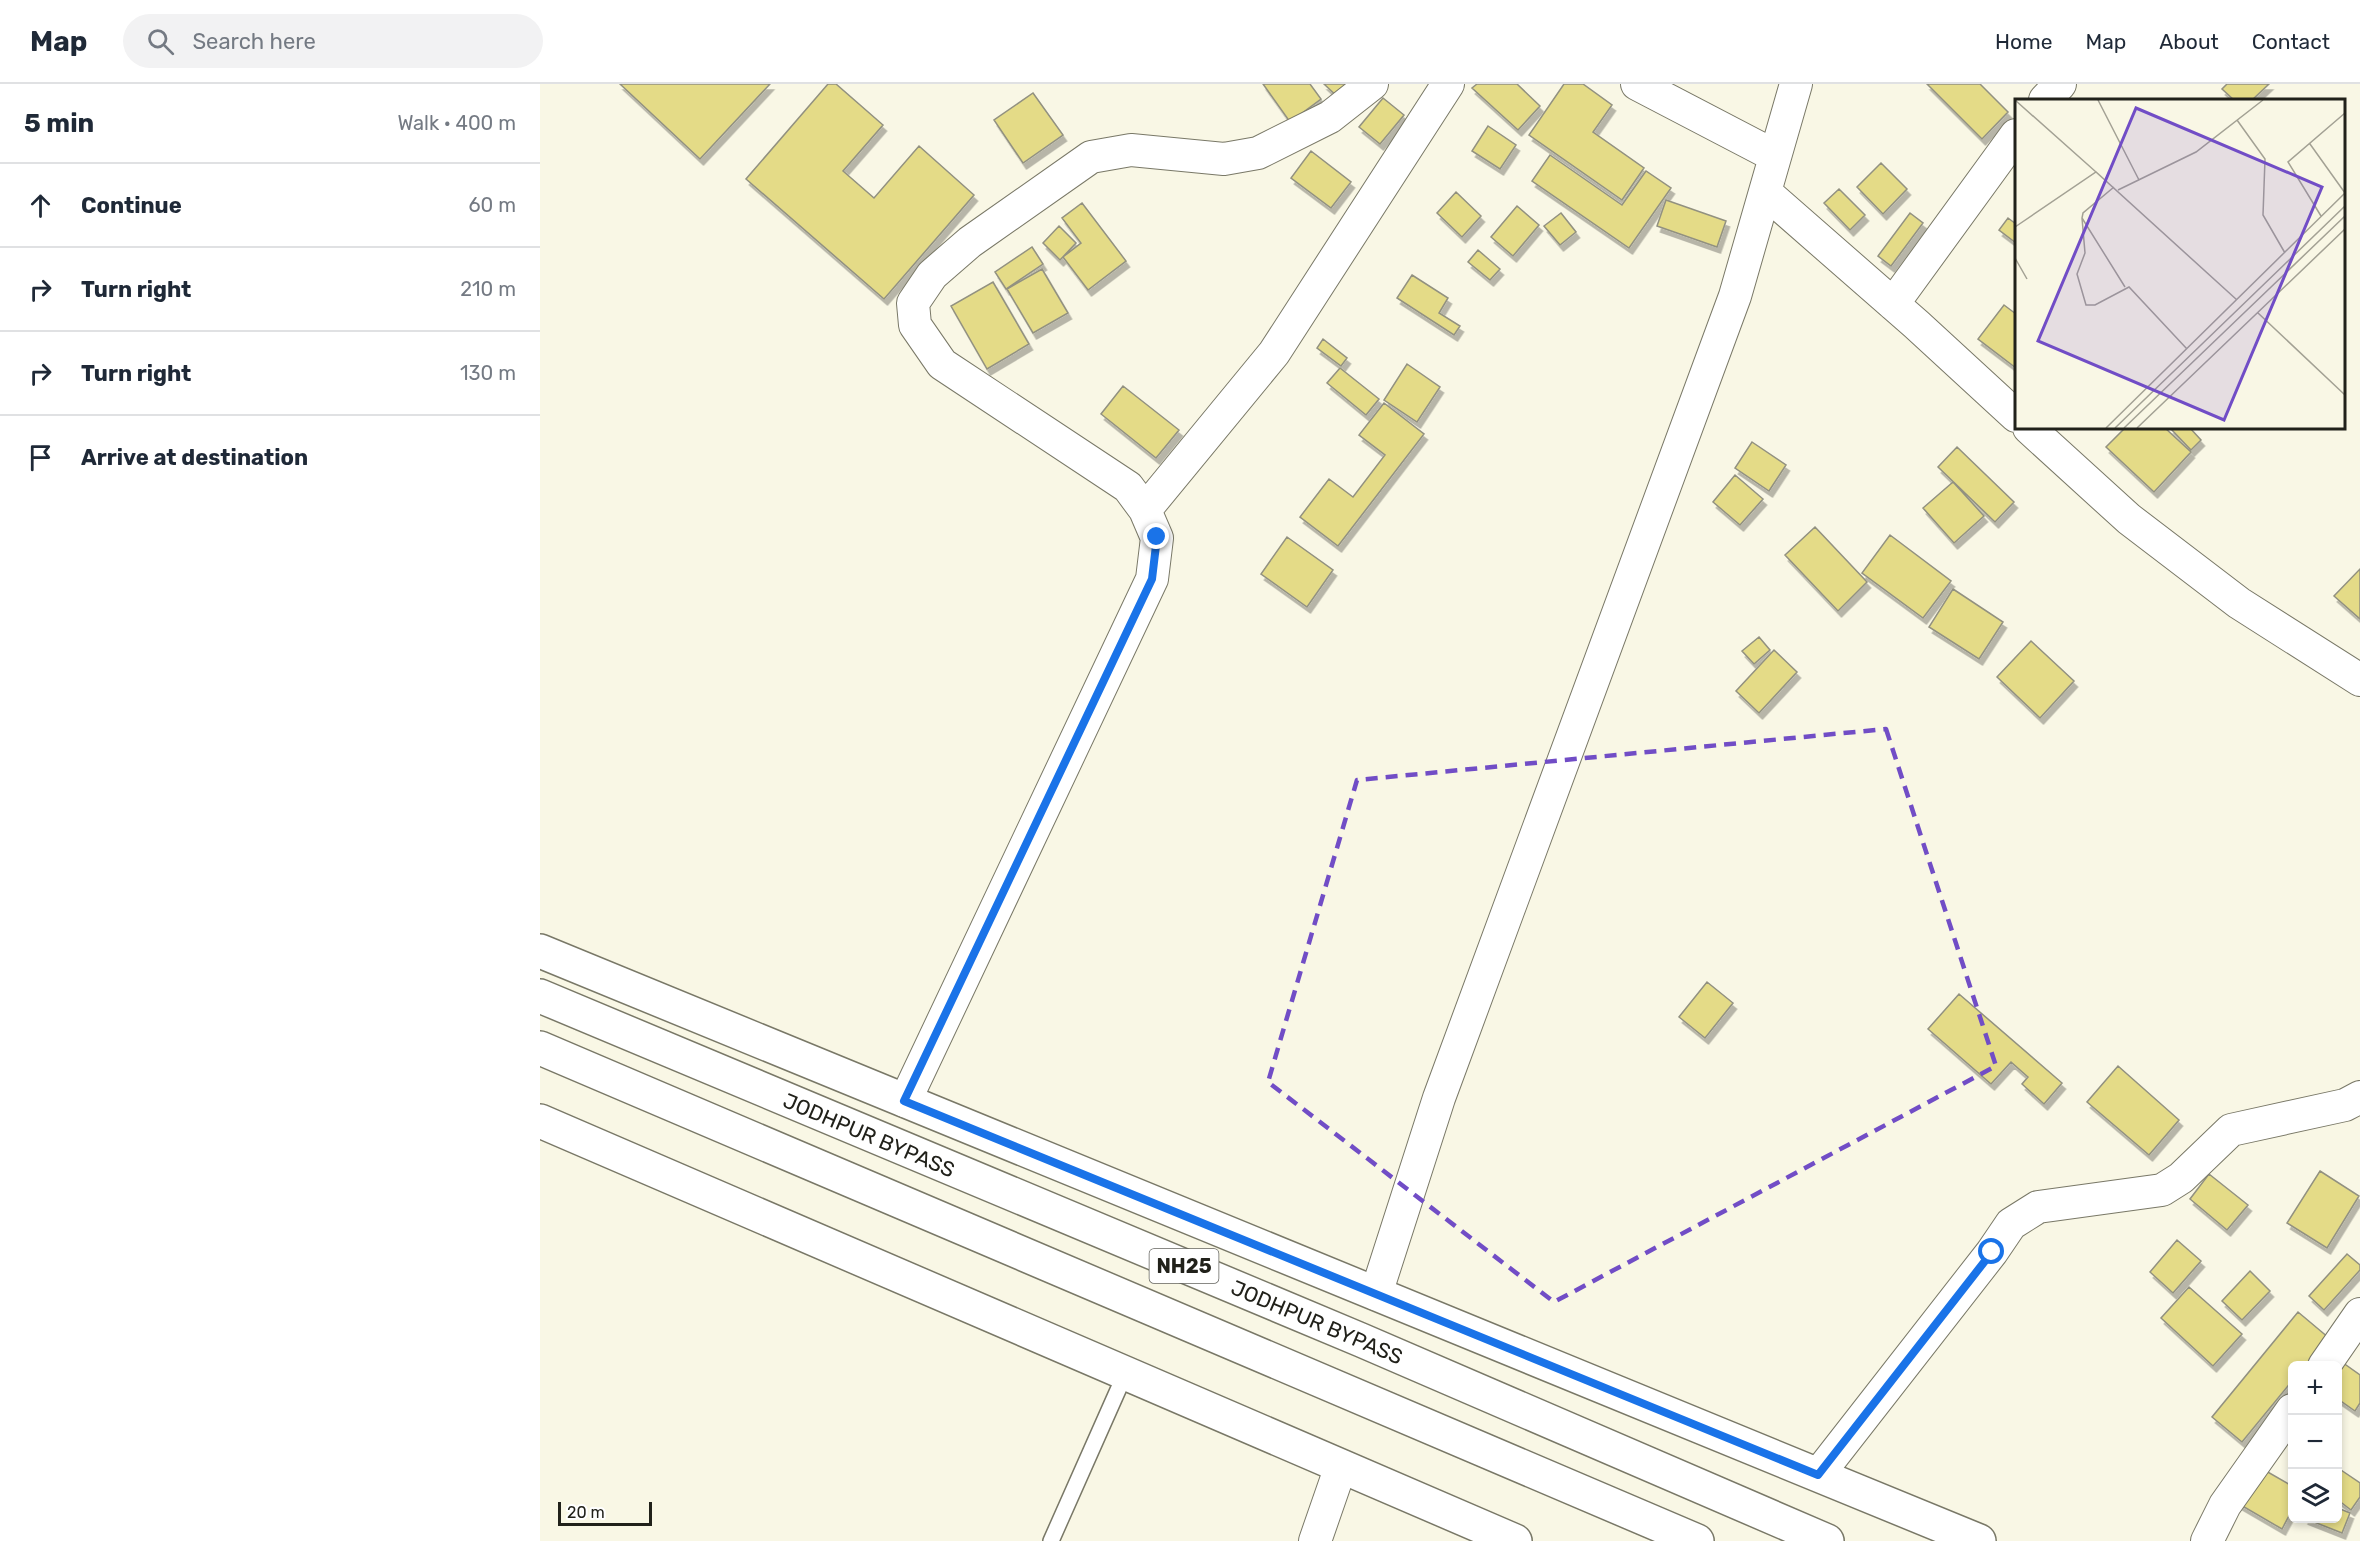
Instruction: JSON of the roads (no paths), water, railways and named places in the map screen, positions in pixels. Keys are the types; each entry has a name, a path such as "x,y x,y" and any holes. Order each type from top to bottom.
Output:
{"main road":[{"path":"540,951 1978,1541"},
{"name":"JODHPUR BYPASS","path":"540,996 1361,1340 1827,1541"},
{"name":"NH25","path":"540,1048 1696,1541"},
{"path":"540,1121 1515,1541"}],"street":[{"path":"904,1101 1152,579 1157,537 1145,510 1128,487 942,364 915,325 913,303 932,275 970,243 1091,157 1131,150 1224,159 1258,153 1330,117 1372,84"},
{"path":"1145,510 1274,353 1448,84"},
{"path":"1637,84 1775,156"},
{"path":"1376,1294 1439,1098 1735,296 1796,84"},
{"path":"2046,99 2060,84"},
{"path":"1893,304 2015,136"},
{"path":"1766,192 2015,415"},
{"path":"2030,429 2138,526 2239,603 2360,680"},
{"path":"1818,1475 1992,1252 2011,1224 2038,1207 2162,1190 2181,1178 2231,1130 2345,1105 2360,1097"},
{"path":"2327,1361 2360,1314"},
{"path":"2207,1541 2225,1505 2288,1415"},
{"path":"1315,1541 1341,1466"}],"lane":[{"path":"1051,1541 1126,1372"}]}
